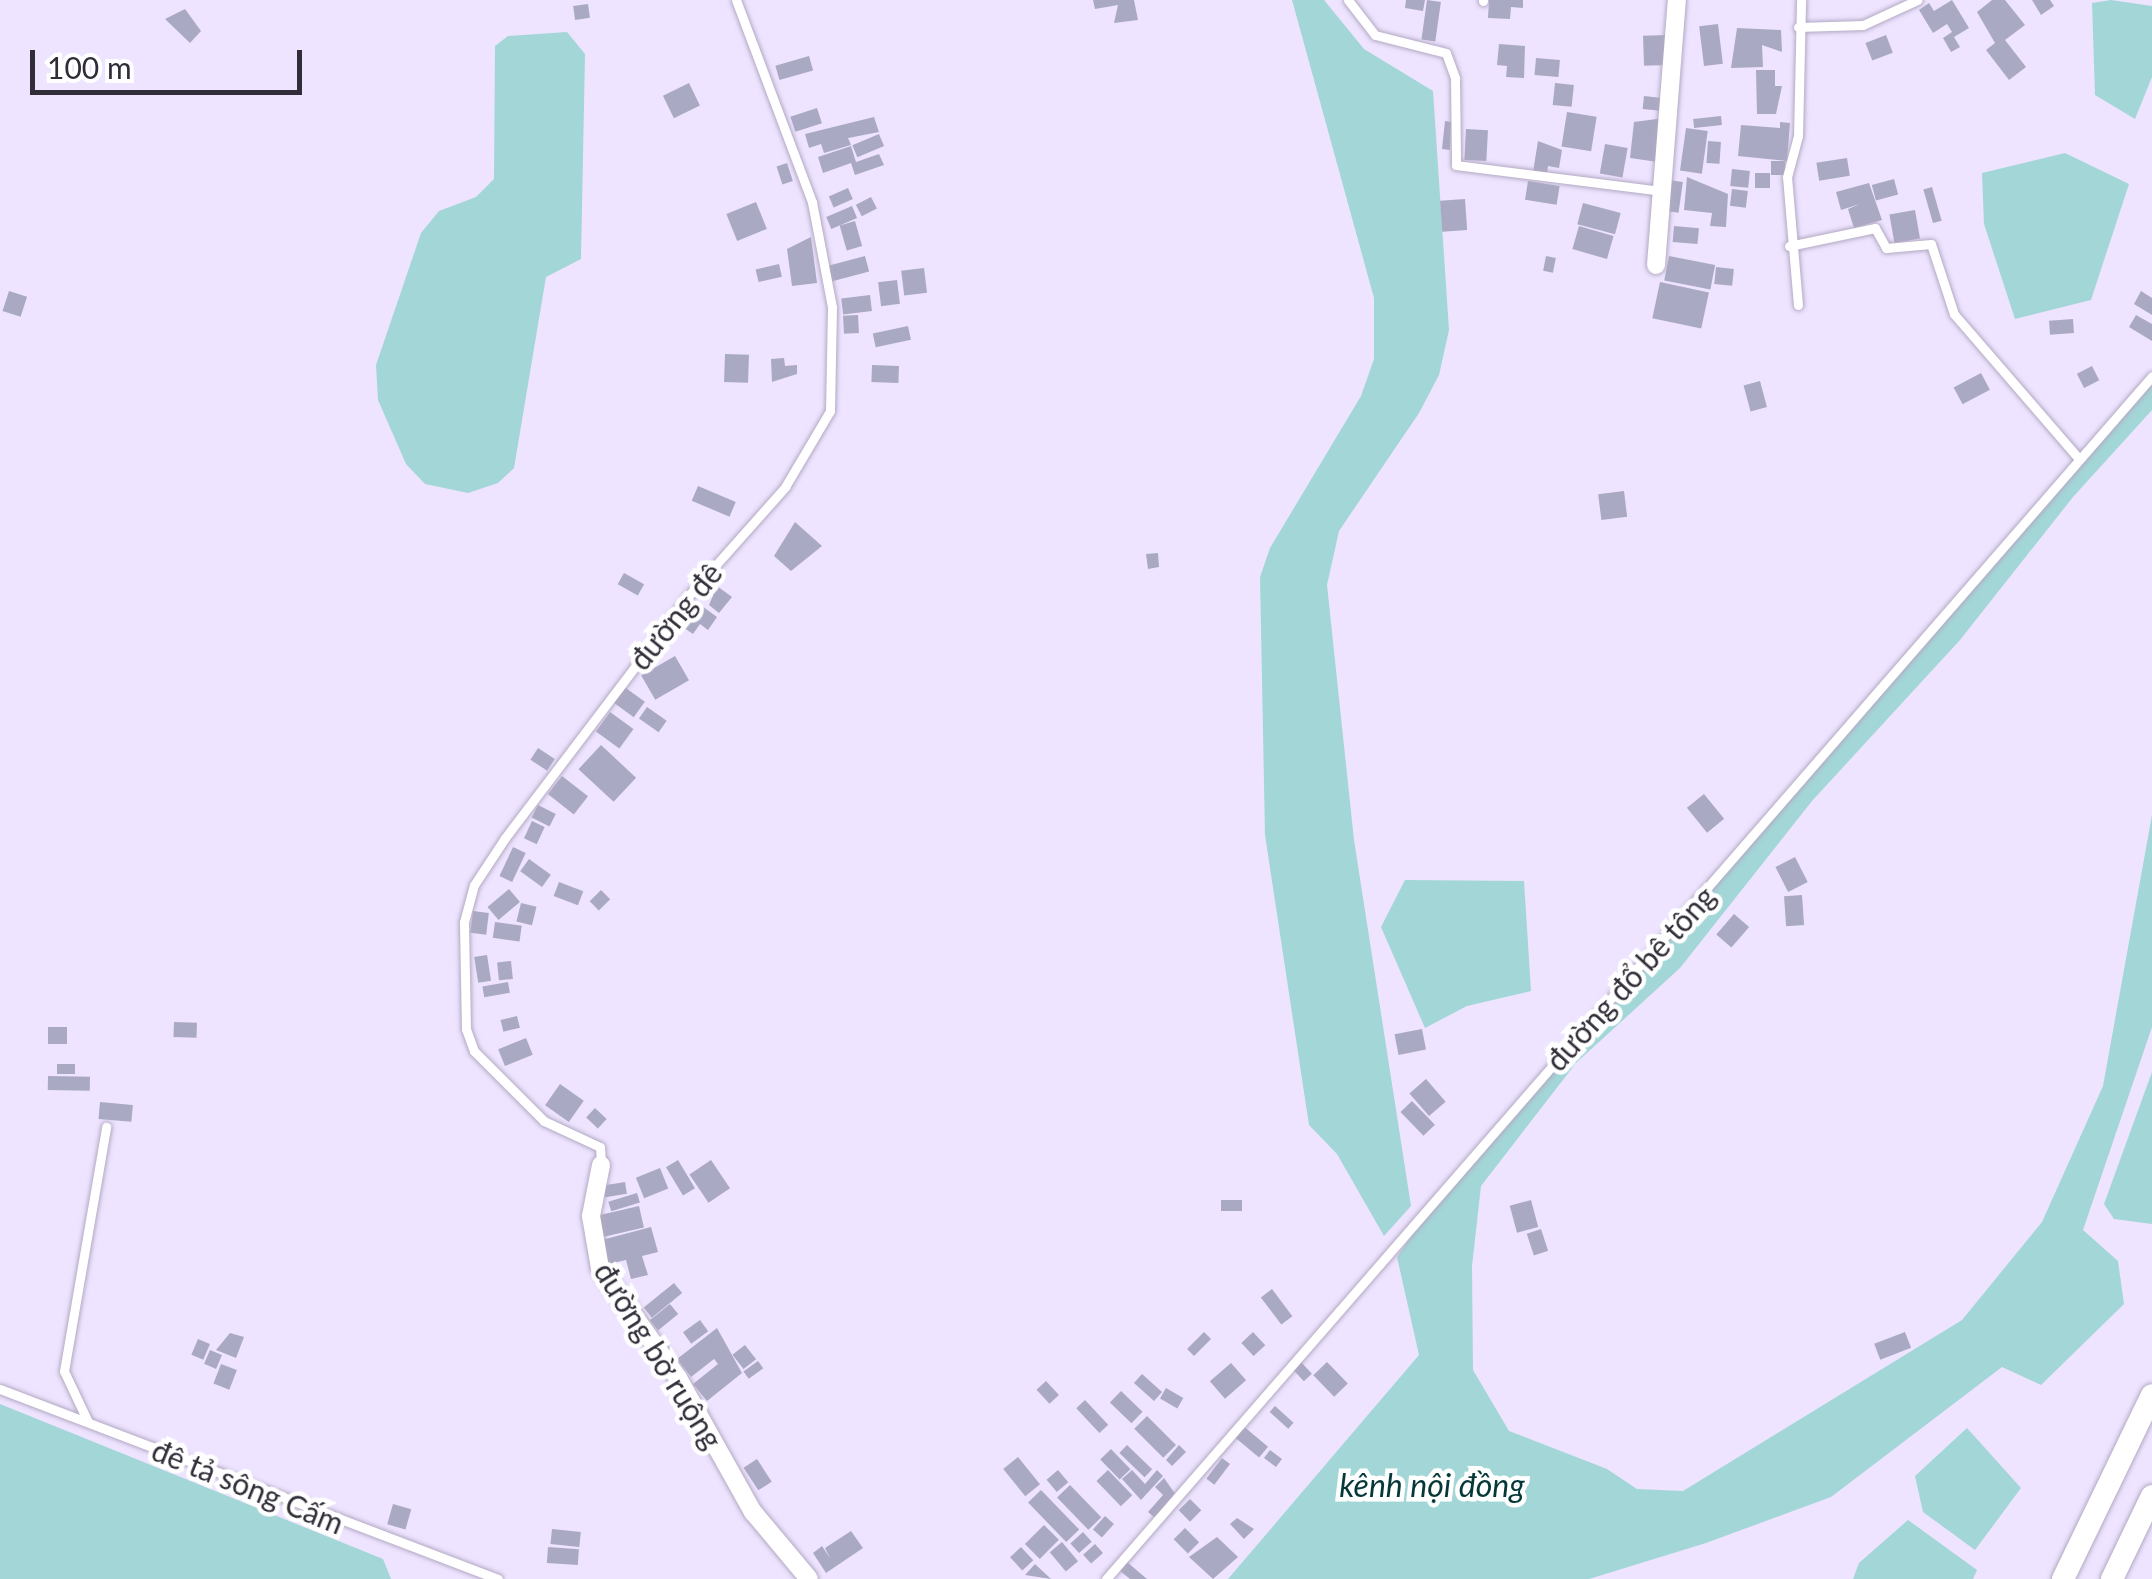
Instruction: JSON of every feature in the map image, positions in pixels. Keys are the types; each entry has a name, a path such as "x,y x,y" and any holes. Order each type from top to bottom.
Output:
{"street":[{"path":"1656,265 1678,0"},
{"name":"đường bờ ruộng","path":"602,1165 591,1216 600,1268 678,1378 753,1512 809,1579"},
{"path":"2062,1579 2152,1395"},
{"path":"2112,1579 2152,1496"}],"lane":[{"name":"đường đê","path":"602,1165 604,1152 595,1142 544,1121 479,1059 466,1030 464,922 474,885 505,838 632,667 797,471 830,411 832,307 812,202 736,0"},
{"path":"1348,0 1375,35 1446,53 1455,78 1456,166 1662,190"},
{"path":"1798,305 1789,246 1801,0"},
{"path":"1798,27 1863,25 1917,0"},
{"path":"1789,246 1875,228 1886,248 1931,244 1954,314 2079,459"},
{"name":"đường đổ bê tông","path":"1106,1579 2152,376"},
{"path":"88,1422 64,1372 106,1127"},
{"name":"đê tả sông Cấm","path":"0,1389 498,1579"}],"water":[{"path":"1292,0 1324,0 1364,49 1433,91 1449,330 1439,375 1419,413 1339,531 1327,585 1354,840 1411,1206 1384,1236 1337,1154 1309,1125 1265,835 1260,577 1270,548 1361,396 1374,359 1374,298"},
{"path":"2111,0 2152,6 2152,77 2135,119 2095,95 2092,3"},
{"path":"567,32 585,54 581,259 546,277 514,468 498,483 468,493 425,484 406,464 378,400 376,365 421,233 439,211 476,197 494,179 495,46 508,36"},
{"path":"2065,153 2129,184 2091,300 2015,319 1984,224 1982,173"},
{"name":"kênh nội đồng","path":"2152,385 2152,410 2073,497 1960,640 1812,801 1680,968 1576,1063 1481,1186 1472,1266 1473,1370 1509,1431 1607,1469 1637,1489 1683,1491 1962,1320 2042,1222 2103,1086 2152,815 2152,1027 2083,1230 2118,1261 2124,1304 2041,1385 2002,1367 1831,1497 1706,1543 1589,1579 1228,1579 1419,1355 1397,1257 1428,1211"},
{"path":"1405,880 1524,881 1531,991 1467,1006 1425,1028 1381,927"},
{"path":"2152,1072 2152,1224 2114,1219 2104,1204"},
{"path":"0,1404 383,1559 391,1579 0,1579"},
{"path":"1967,1428 2021,1488 1975,1550 1923,1512 1915,1476"},
{"path":"1908,1520 1977,1570 1973,1579 1853,1579 1859,1563"}],"building":[{"path":"1093,0 1134,0 1138,20 1114,23 1118,5 1095,9"},
{"path":"1406,0 1425,0 1423,11 1405,8"},
{"path":"1427,0 1441,2 1435,42 1421,40"},
{"path":"1489,0 1523,0 1523,8 1511,7 1510,19 1488,18"},
{"path":"1952,0 1969,28 1954,37 1960,47 1951,52 1943,38 1952,32 1947,24 1933,33 1919,10 1929,3 1934,11"},
{"path":"1992,0 2005,0 2025,25 2005,40 2026,67 2009,80 1986,50 1995,43 1977,12"},
{"path":"2032,0 2050,0 2054,6 2041,15"},
{"path":"588,4 590,18 575,20 573,6"},
{"path":"185,9 201,31 190,43 165,19"},
{"path":"1718,24 1723,64 1704,66 1699,26"},
{"path":"1737,28 1781,30 1782,52 1762,45 1763,67 1731,68"},
{"path":"1667,35 1668,65 1644,66 1643,36"},
{"path":"1886,35 1893,53 1872,61 1865,43"},
{"path":"1499,44 1525,46 1524,78 1506,77 1507,66 1497,65"},
{"path":"809,56 813,70 779,80 775,66"},
{"path":"1536,58 1560,60 1558,77 1535,75"},
{"path":"1756,70 1775,70 1775,86 1782,86 1776,114 1757,114"},
{"path":"689,83 700,105 674,118 663,96"},
{"path":"1555,83 1574,85 1572,107 1553,105"},
{"path":"1644,96 1662,98 1661,111 1643,109"},
{"path":"817,108 822,123 795,132 790,117"},
{"path":"1567,112 1597,117 1591,151 1562,147"},
{"path":"1721,116 1722,125 1694,128 1693,119"},
{"path":"874,117 879,132 848,138 851,145 824,153 821,144 809,148 805,134"},
{"path":"1664,118 1658,162 1630,158 1634,122"},
{"path":"1445,121 1451,122 1450,150 1442,149"},
{"path":"1780,122 1790,123 1787,161 1738,156 1741,125 1780,128"},
{"path":"1686,128 1708,131 1702,174 1680,171"},
{"path":"1466,129 1488,130 1486,161 1464,160"},
{"path":"879,134 884,146 857,157 852,145"},
{"path":"1538,141 1562,150 1559,168 1548,166 1547,174 1533,172"},
{"path":"1708,141 1721,142 1719,164 1706,163"},
{"path":"1605,144 1628,148 1622,178 1600,174"},
{"path":"851,146 856,162 879,154 884,165 855,175 851,163 823,173 818,157"},
{"path":"1847,158 1850,176 1819,181 1816,163"},
{"path":"1771,161 1785,161 1785,175 1771,175"},
{"path":"787,163 793,181 782,184 777,166"},
{"path":"1732,169 1750,171 1748,188 1730,186"},
{"path":"1755,173 1770,173 1770,188 1755,188"},
{"path":"1687,177 1728,194 1726,227 1710,226 1712,213 1684,210"},
{"path":"1894,179 1898,194 1876,200 1872,185"},
{"path":"1669,180 1683,182 1679,213 1665,211"},
{"path":"1528,181 1560,186 1557,205 1525,200"},
{"path":"1869,183 1882,220 1854,228 1848,209 1860,204 1841,210 1836,192"},
{"path":"1932,187 1942,221 1933,223 1923,189"},
{"path":"848,188 853,199 834,208 829,197"},
{"path":"1732,189 1748,191 1746,208 1730,206"},
{"path":"871,197 877,209 862,216 856,205"},
{"path":"1465,199 1467,230 1442,232 1440,201"},
{"path":"756,202 767,229 737,241 726,214"},
{"path":"1583,203 1621,213 1615,234 1577,224"},
{"path":"852,206 857,218 831,229 826,217"},
{"path":"1915,210 1920,239 1894,243 1889,215"},
{"path":"855,221 862,246 847,250 840,225"},
{"path":"1579,226 1614,236 1607,259 1572,249"},
{"path":"1674,226 1699,228 1698,244 1673,242"},
{"path":"811,237 817,283 792,286 787,249"},
{"path":"865,256 869,271 832,281 828,266"},
{"path":"1546,256 1556,258 1553,273 1543,271"},
{"path":"1669,256 1715,265 1710,290 1664,281"},
{"path":"779,264 782,277 759,282 756,269"},
{"path":"1716,267 1734,269 1732,286 1714,284"},
{"path":"924,268 927,293 904,296 901,271"},
{"path":"897,280 900,304 881,306 878,282"},
{"path":"1660,282 1709,292 1701,329 1652,318"},
{"path":"9,291 27,297 21,317 3,311"},
{"path":"2141,291 2152,298 2152,315 2134,304"},
{"path":"870,295 872,311 843,314 841,299"},
{"path":"858,315 859,333 844,334 843,316"},
{"path":"2136,315 2152,324 2152,341 2129,327"},
{"path":"2073,319 2074,333 2050,335 2049,321"},
{"path":"908,326 911,340 876,347 873,333"},
{"path":"725,354 749,355 748,383 724,382"},
{"path":"784,358 785,366 797,365 797,374 772,382 771,359"},
{"path":"872,365 899,366 898,383 871,382"},
{"path":"2092,366 2099,380 2084,388 2077,374"},
{"path":"1981,373 1990,390 1963,404 1954,388"},
{"path":"1760,381 1767,407 1751,411 1744,385"},
{"path":"698,486 736,502 729,517 692,501"},
{"path":"1624,491 1627,517 1601,520 1598,494"},
{"path":"795,522 822,546 791,571 774,556"},
{"path":"1158,553 1159,567 1148,569 1146,554"},
{"path":"624,573 644,584 638,596 618,584"},
{"path":"717,586 732,597 719,613 709,605"},
{"path":"691,598 717,617 708,630 700,624 693,634 674,621"},
{"path":"675,656 689,680 655,700 641,676"},
{"path":"623,686 645,702 634,717 612,701"},
{"path":"647,707 667,721 659,732 639,718"},
{"path":"610,712 633,729 619,748 596,731"},
{"path":"601,745 636,778 614,802 578,769"},
{"path":"538,748 555,759 547,771 530,760"},
{"path":"562,776 588,796 574,814 548,794"},
{"path":"1704,794 1724,819 1707,833 1687,808"},
{"path":"538,805 556,814 549,827 532,817"},
{"path":"532,821 545,827 537,844 524,838"},
{"path":"513,847 526,853 512,882 499,876"},
{"path":"1795,857 1808,882 1788,892 1775,867"},
{"path":"529,859 551,875 542,887 520,871"},
{"path":"559,882 583,891 578,905 554,896"},
{"path":"509,889 520,902 498,920 488,907"},
{"path":"601,890 610,899 599,911 590,901"},
{"path":"1802,895 1804,925 1786,926 1784,896"},
{"path":"521,903 537,907 532,925 516,921"},
{"path":"473,911 489,913 486,935 470,933"},
{"path":"1734,914 1749,927 1731,947 1716,934"},
{"path":"495,922 522,926 520,942 493,938"},
{"path":"487,955 491,981 478,983 474,957"},
{"path":"511,961 513,979 499,980 497,962"},
{"path":"508,982 510,993 484,997 482,987"},
{"path":"517,1016 520,1028 503,1032 501,1020"},
{"path":"174,1022 197,1023 196,1038 173,1037"},
{"path":"48,1027 67,1027 67,1044 48,1044"},
{"path":"1422,1029 1426,1050 1399,1055 1395,1034"},
{"path":"526,1038 533,1055 505,1066 498,1049"},
{"path":"57,1064 75,1064 75,1074 57,1074"},
{"path":"48,1076 90,1077 90,1091 48,1090"},
{"path":"1426,1079 1446,1102 1429,1116 1409,1093"},
{"path":"560,1084 584,1101 569,1122 545,1105"},
{"path":"1412,1101 1435,1125 1423,1136 1400,1112"},
{"path":"100,1102 133,1105 131,1122 99,1119"},
{"path":"595,1108 607,1119 598,1128 586,1118"},
{"path":"678,1160 695,1188 683,1195 666,1167"},
{"path":"711,1160 730,1188 708,1203 689,1175"},
{"path":"660,1168 668,1188 644,1198 636,1178"},
{"path":"625,1182 627,1194 605,1197 603,1185"},
{"path":"637,1193 640,1203 611,1211 608,1202"},
{"path":"1221,1200 1242,1200 1242,1211 1221,1211"},
{"path":"1531,1200 1538,1227 1517,1233 1510,1206"},
{"path":"639,1206 644,1227 604,1237 599,1215"},
{"path":"651,1227 658,1252 642,1256 648,1275 631,1279 626,1260 604,1265 598,1241"},
{"path":"1541,1229 1548,1251 1534,1256 1527,1234"},
{"path":"674,1283 682,1293 652,1318 644,1308"},
{"path":"1272,1289 1292,1316 1281,1325 1261,1297"},
{"path":"670,1304 678,1314 658,1330 650,1320"},
{"path":"700,1320 708,1331 691,1344 683,1332"},
{"path":"717,1328 742,1373 707,1401 693,1384 718,1364 714,1359 691,1377 677,1359"},
{"path":"1204,1332 1211,1339 1194,1356 1187,1349"},
{"path":"1253,1332 1265,1345 1254,1356 1241,1343"},
{"path":"1905,1332 1911,1348 1880,1360 1874,1344"},
{"path":"230,1333 244,1337 236,1358 216,1350"},
{"path":"198,1339 210,1344 203,1360 191,1355"},
{"path":"745,1345 756,1359 743,1369 732,1355"},
{"path":"210,1350 222,1355 216,1369 204,1364"},
{"path":"758,1361 763,1368 749,1379 743,1372"},
{"path":"1301,1362 1312,1374 1304,1381 1293,1370"},
{"path":"1327,1362 1348,1384 1334,1397 1313,1375"},
{"path":"1231,1363 1246,1380 1225,1399 1210,1381"},
{"path":"221,1364 237,1370 229,1390 213,1384"},
{"path":"1142,1374 1162,1392 1154,1401 1134,1383"},
{"path":"1046,1381 1059,1395 1049,1404 1036,1390"},
{"path":"1166,1388 1183,1398 1177,1408 1160,1398"},
{"path":"1121,1391 1143,1412 1131,1423 1110,1403"},
{"path":"1085,1400 1108,1425 1099,1433 1076,1408"},
{"path":"1275,1406 1294,1423 1288,1429 1270,1412"},
{"path":"1147,1416 1176,1445 1163,1458 1134,1429"},
{"path":"1242,1425 1268,1447 1259,1458 1233,1436"},
{"path":"1127,1445 1152,1469 1145,1477 1119,1453"},
{"path":"1179,1445 1186,1452 1172,1466 1166,1460"},
{"path":"1111,1449 1130,1469 1120,1480 1100,1459"},
{"path":"1270,1450 1282,1459 1276,1467 1264,1458"},
{"path":"1018,1457 1040,1484 1025,1496 1003,1469"},
{"path":"1222,1458 1230,1464 1214,1485 1206,1479"},
{"path":"757,1459 772,1482 758,1490 744,1468"},
{"path":"1058,1470 1068,1482 1057,1492 1047,1480"},
{"path":"1108,1470 1132,1495 1121,1506 1096,1481"},
{"path":"1132,1470 1145,1484 1157,1470 1163,1476 1141,1500 1122,1479"},
{"path":"1164,1478 1176,1495 1155,1518 1148,1512 1163,1495 1155,1487"},
{"path":"1070,1485 1101,1517 1088,1530 1057,1498"},
{"path":"1041,1490 1079,1530 1066,1542 1028,1503"},
{"path":"1190,1499 1201,1510 1190,1522 1179,1510"},
{"path":"393,1504 411,1509 405,1529 387,1524"},
{"path":"1105,1516 1114,1524 1102,1537 1093,1529"},
{"path":"1237,1518 1254,1529 1244,1539 1230,1524"},
{"path":"1044,1525 1059,1540 1040,1559 1025,1544"},
{"path":"1185,1528 1199,1542 1188,1553 1174,1539"},
{"path":"552,1529 581,1532 579,1547 550,1544"},
{"path":"851,1531 863,1548 826,1573 813,1553 822,1546 830,1558 825,1548"},
{"path":"1083,1532 1092,1542 1079,1553 1070,1543"},
{"path":"1217,1537 1238,1557 1213,1579 1189,1557"},
{"path":"1062,1542 1078,1561 1066,1571 1050,1552"},
{"path":"1095,1544 1103,1553 1091,1564 1083,1555"},
{"path":"548,1547 579,1549 578,1565 547,1563"},
{"path":"1021,1547 1033,1560 1022,1570 1010,1557"},
{"path":"1127,1562 1147,1579 1130,1579 1120,1571"},
{"path":"1035,1564 1051,1579 1025,1575"}]}
